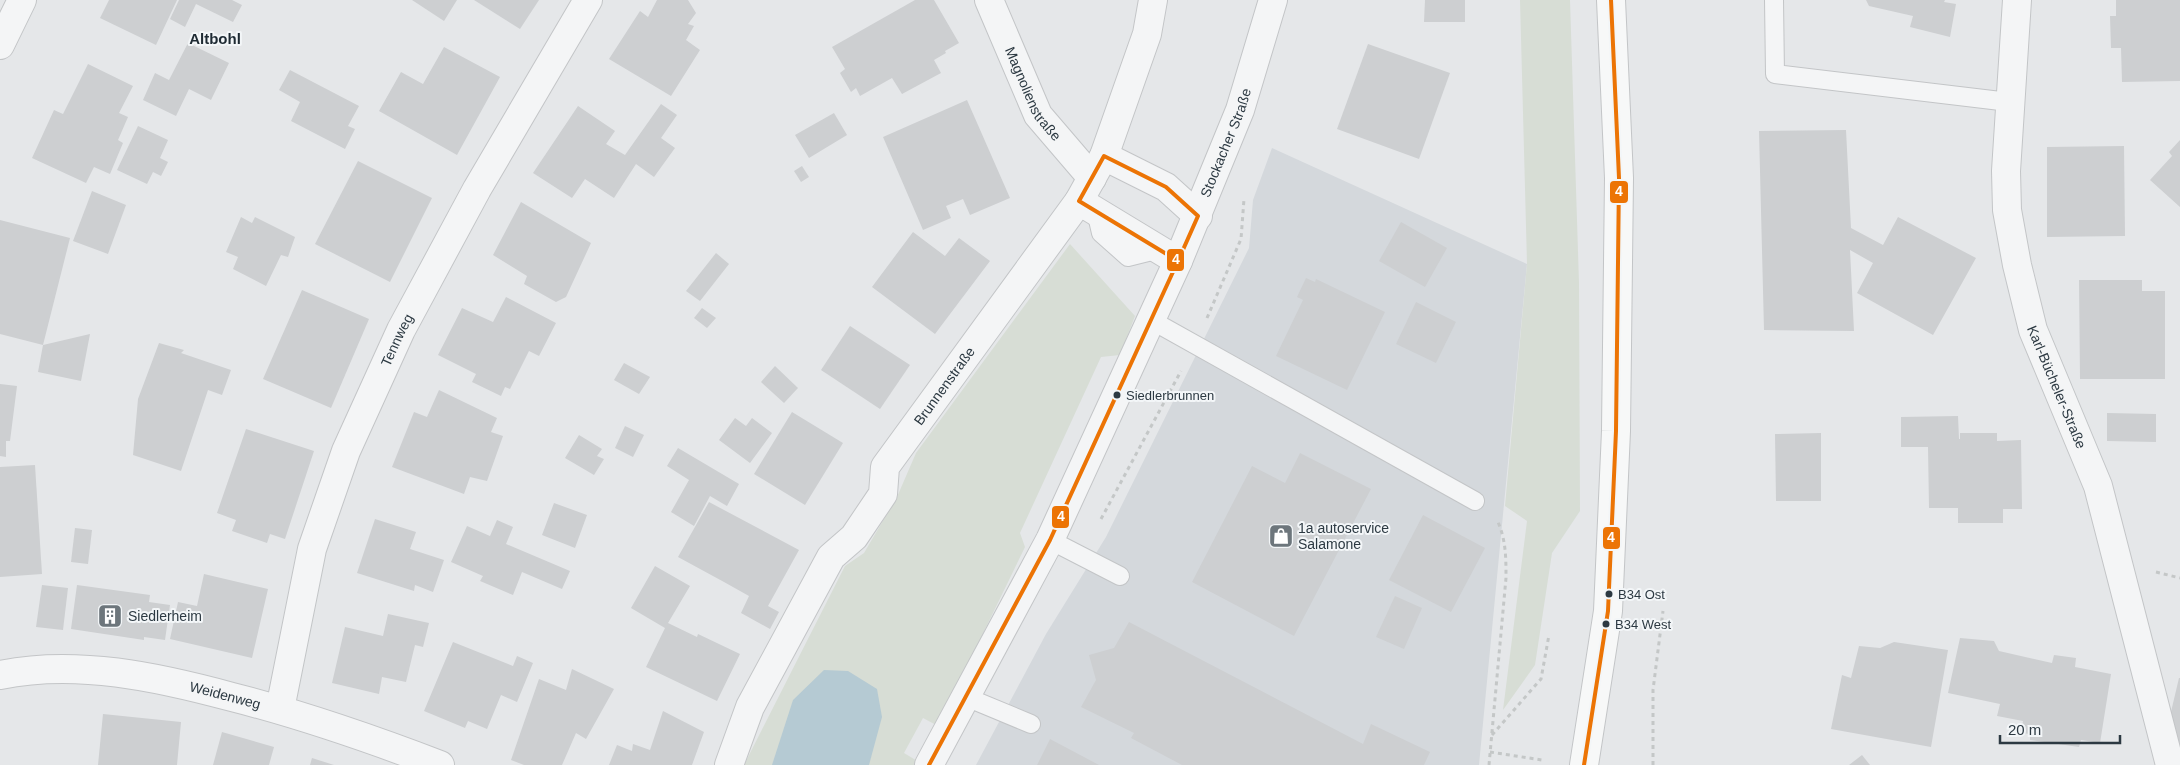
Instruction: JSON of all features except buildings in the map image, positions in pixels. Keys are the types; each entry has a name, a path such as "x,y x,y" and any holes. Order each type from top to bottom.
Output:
{"main road":[{"path":"1584,765 1608,611 1616,432 1619,178 1611,0"}],"street":[{"path":"0,46 22,0"},
{"name":"Tennweg","path":"280,709 312,549 346,450 402,330 476,189 588,0"},
{"name":"Magnolienstraße","path":"989,0 1038,115 1093,187"},
{"name":"Brunnenstraße","path":"729,765 750,707 831,557 854,536 883,494 885,466 1093,187 1147,34 1153,0"},
{"name":"Stockacher Straße","path":"929,765 1050,540 1151,320 1169,255 1198,216 1240,110 1273,0"},
{"name":"Karl-Bücheler-Straße","path":"2017,0 2006,171 2007,210 2017,265 2033,330 2098,486 2170,765"},
{"path":"1093,187 1166,187 1198,216"},
{"path":"1093,187 1169,255"},
{"name":"Weidenweg","path":"0,676 59,668 111,672 183,684 280,709 372,739 440,765"}],"lane":[{"path":"1774,0 1775,74 2009,102"},
{"path":"1151,320 1475,502"},
{"path":"1050,540 1120,576"},
{"path":"966,697 1030,724"}],"path":[{"path":"1475,502 1494,515 1502,531 1506,548 1506,578 1489,765"},
{"path":"1654,765 1653,690 1663,611"},
{"path":"1492,735 1541,679 1549,635"},
{"path":"1490,752 1542,760"}],"shaded area":[{"path":"1520,0 1570,0 1579,283 1580,511 1552,553 1535,665 1503,710 1527,521 1505,506 1527,264"},
{"path":"1272,148 1527,264 1479,765 976,765 1046,634 1106,537 1249,248 1253,200"},
{"path":"1070,244 1135,316 1120,355 1101,357 1020,533 1025,547 938,726 923,718 904,753 919,762 917,765 744,765 845,566 864,553 897,497 916,453"}],"water":[{"path":"824,670 848,671 877,689 882,717 869,765 772,765 793,700"}],"transit line":[{"name":"4","path":"1584,765 1608,611 1616,431 1619,178 1611,0"},
{"name":"4","path":"1104,156 1166,187 1198,216 1178,261 1079,201 1104,156"},
{"name":"4","path":"929,765 1050,540 1178,261"}],"place":[{"name":"Siedlerbrunnen","path":"1117,395"},
{"name":"1a autoservice Salamone","path":"1281,536"},
{"name":"B34 Ost","path":"1609,594"},
{"name":"Siedlerheim","path":"110,616"},
{"name":"B34 West","path":"1606,624"}],"district":[{"name":"Altbohl","path":"215,39"}]}
